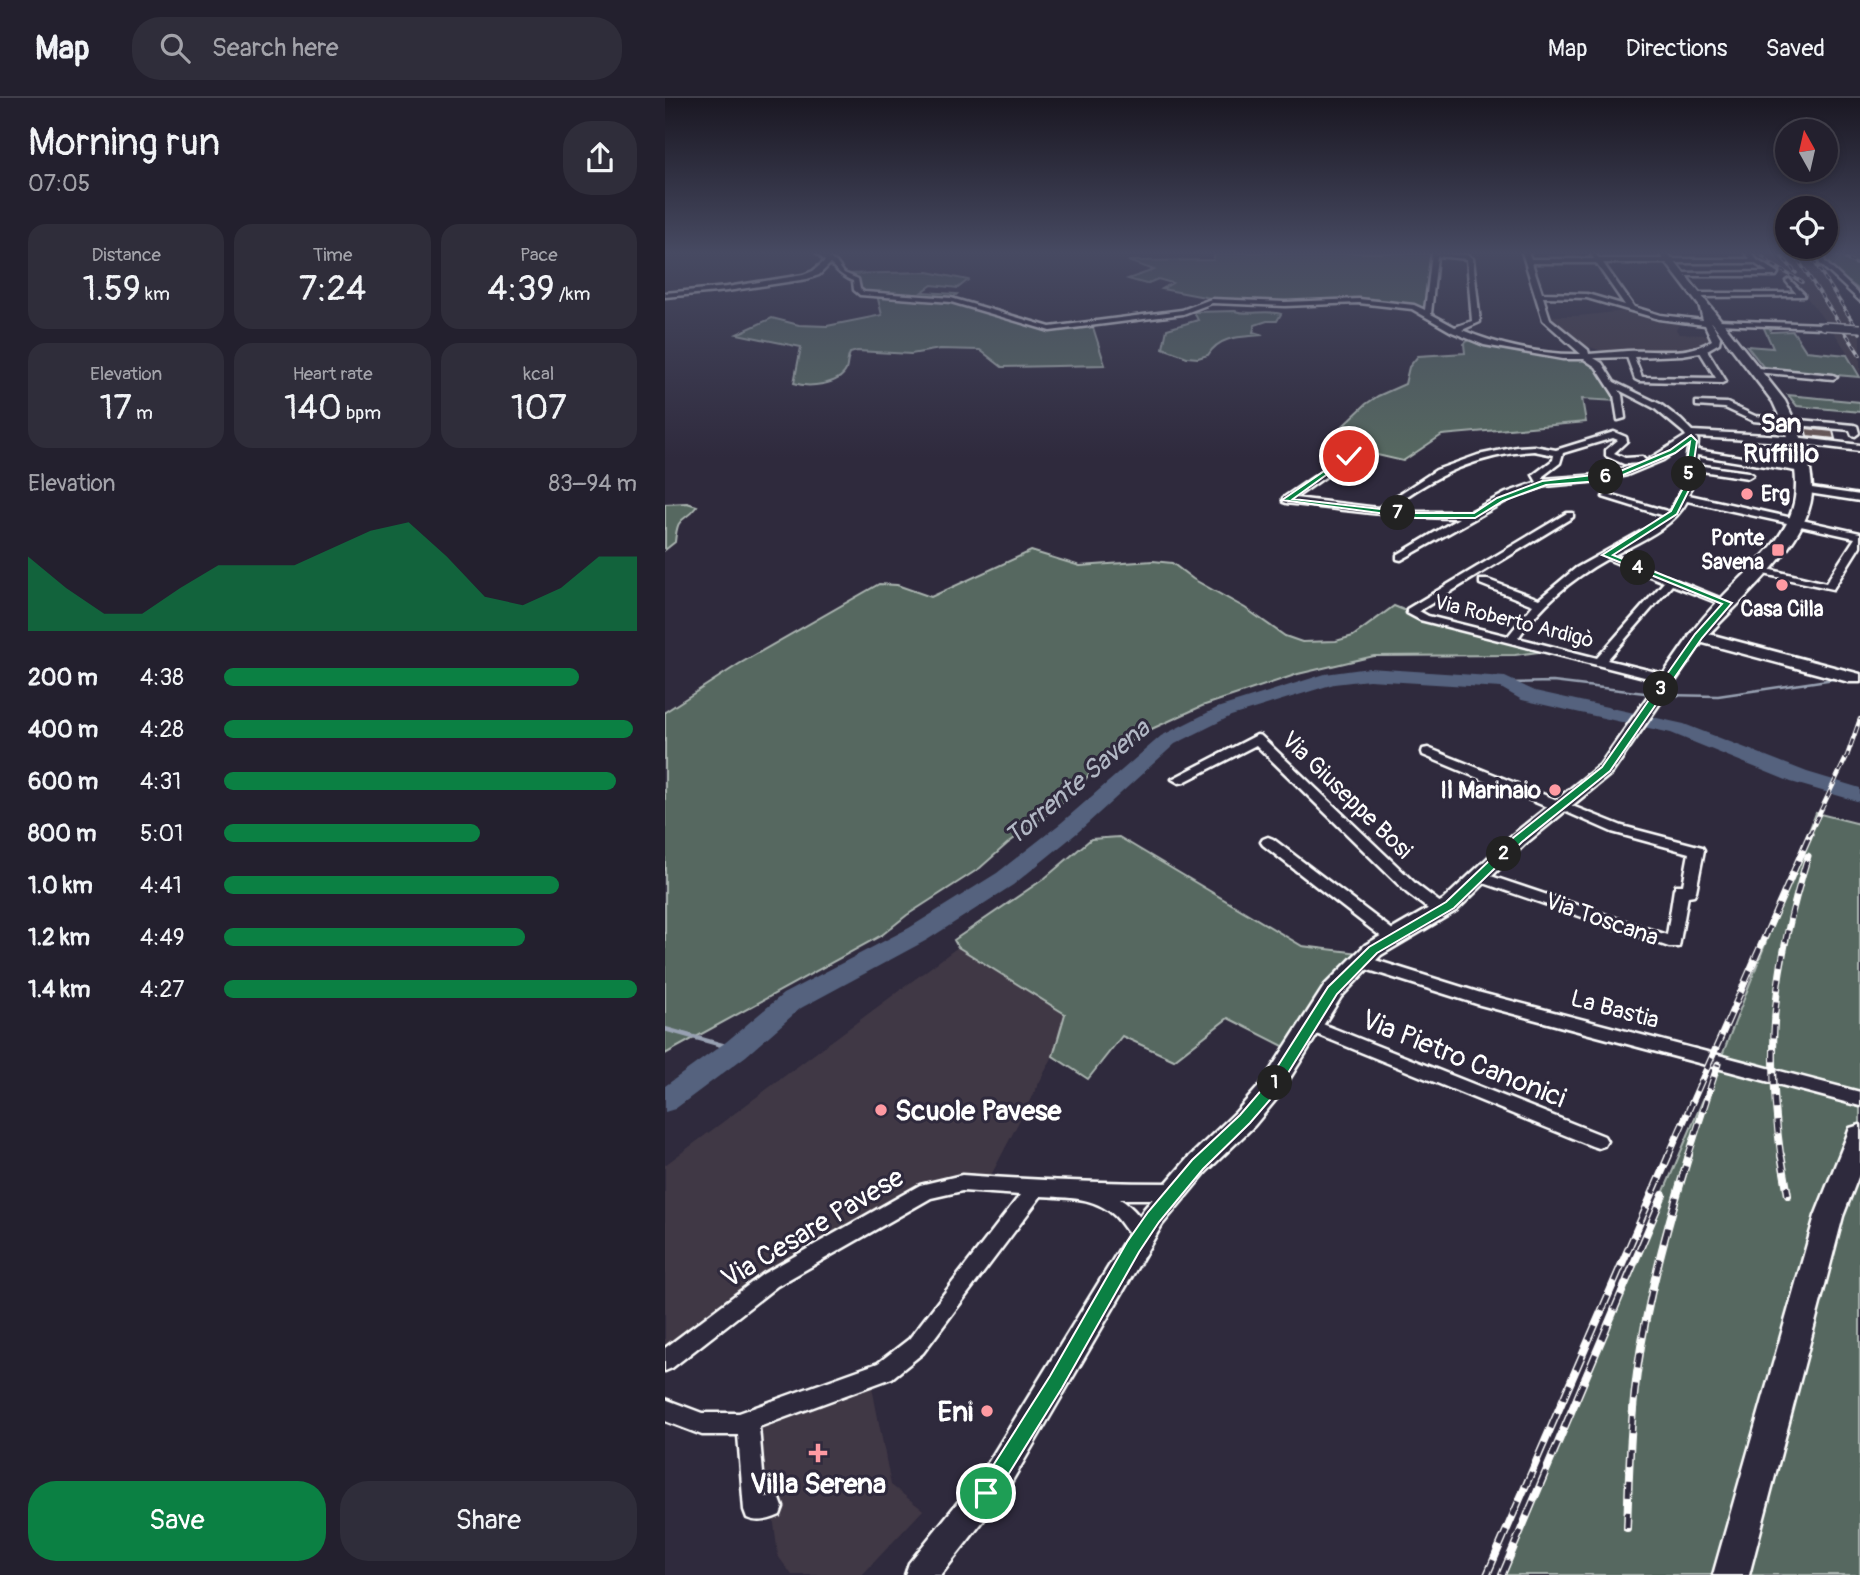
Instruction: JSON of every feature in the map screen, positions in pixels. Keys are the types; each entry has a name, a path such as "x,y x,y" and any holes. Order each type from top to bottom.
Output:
{"main road":[{"path":"921,1575 994,1482 1142,1234 1173,1191 1270,1090 1322,1004 1359,961 1441,911 1518,840 1591,783 1616,757 1698,636 1778,550 1796,522 1805,490 1793,432 1779,401 1758,370 1713,321"},
{"path":"1698,636 1855,678"},
{"path":"1731,1575 1829,1216 1860,1136"}],"street":[{"path":"1022,321 1050,329 1113,321"},
{"path":"1440,321 1454,330 1495,345 1563,356 1673,354 1702,349 1716,341 1711,321"},
{"path":"1454,330 1476,321"},
{"path":"1548,321 1579,345 1585,356 1599,365 1618,395 1621,418"},
{"path":"1742,321 1860,328"},
{"path":"1579,345 1591,351 1611,354"},
{"path":"1629,353 1639,379 1722,381 1702,349"},
{"path":"1758,370 1833,377"},
{"path":"1511,640 1541,604 1576,573 1671,515 1683,497 1694,441 1691,436 1667,413 1611,384"},
{"path":"1648,402 1653,419"},
{"path":"1401,557 1500,499 1545,483 1601,478 1672,452 1691,436 1793,432 1854,428 1858,445 1793,432 1746,416 1724,405 1699,404"},
{"path":"1667,413 1668,423"},
{"path":"1793,432 1845,439"},
{"path":"1380,511 1452,466 1534,447 1557,452 1614,435 1623,441 1609,454 1624,461 1652,460"},
{"path":"1545,483 1539,480 1538,475 1557,461 1560,456 1557,452"},
{"path":"1692,452 1802,468"},
{"path":"1349,456 1286,500 1416,515 1475,515"},
{"path":"1690,467 1748,475"},
{"path":"1805,490 1860,498"},
{"path":"1608,497 1671,515"},
{"path":"1683,497 1860,537 1829,587 1759,570"},
{"name":"Via Roberto Ardigò","path":"1570,515 1411,611 1424,618 1599,662 1665,683"},
{"path":"1606,555 1727,603"},
{"path":"1599,662 1669,581"},
{"path":"1484,582 1541,604"},
{"name":"Via Giuseppe Bosi","path":"1179,779 1257,739 1412,889 1441,911"},
{"path":"1428,752 1560,806"},
{"name":"Via Toscana","path":"1479,877 1674,943 1681,891 1689,891 1697,850 1617,829 1560,806"},
{"path":"1268,842 1393,938"},
{"name":"La Bastia","path":"1359,961 1469,996 1860,1099"},
{"name":"Via Pietro Canonici","path":"1310,1025 1598,1141"},
{"name":"Via Cesare Pavese","path":"665,1361 770,1280 927,1191 962,1183 1088,1191 1173,1191"},
{"path":"665,1410 702,1424 718,1426 748,1421 885,1371 906,1356 1038,1186"},
{"name":"Via Cesare Pavese","path":"1088,1191 1121,1209 1142,1234"},
{"path":"748,1421 755,1510 772,1507"}],"shaded area":[{"path":"1557,321 1670,321 1680,323 1676,330 1680,334 1707,335 1710,338 1696,348 1684,351 1606,352 1586,346"},
{"path":"1825,321 1854,321 1860,330 1860,373"},
{"name":"Scuole Pavese","path":"958,947 1065,1014 1053,1056 987,1183 908,1199 681,1348 665,1346 665,1165"},
{"name":"Villa Serena","path":"870,1377 891,1485 923,1510 862,1575 792,1575 778,1556 772,1507 755,1510 748,1421"}],"green space":[{"path":"766,321 827,326 852,321 1026,321 1052,328 1092,324 1105,365 1002,367 980,350 940,349 911,354 857,351 850,353 846,370 837,379 823,384 807,385 794,383 801,347 737,334"},
{"path":"1195,321 1277,321 1255,325 1253,332 1263,335 1225,340 1208,355 1198,358 1163,348 1167,329"},
{"path":"1763,326 1783,328 1770,328 1771,332 1793,331 1806,351 1847,355 1860,377 1765,369 1747,346 1773,348"},
{"path":"1470,339 1542,354 1594,359 1617,401 1582,399 1586,422 1442,435 1403,461 1325,443 1366,404 1405,384 1409,367 1418,356 1465,353 1464,344"},
{"path":"1788,395 1860,402 1860,412 1797,406"},
{"path":"687,503 697,506 680,522 675,542 665,550 665,504"},
{"path":"1031,551 1080,566 1153,561 1172,563 1285,636 1302,642 1336,641 1353,636 1394,606 1431,621 1546,651 1515,655 1374,656 1298,674 1202,706 1145,732 1102,761 1067,799 980,868 907,915 882,935 665,1054 665,712 739,664 879,584 897,585 931,597"},
{"path":"1816,813 1860,824 1860,1575 1500,1575 1723,1053"},
{"path":"1119,837 1302,946 1368,954 1295,1052 1228,1018 1174,1060 1122,1036 1088,1079 1053,1056 1065,1014 958,947 954,940 1045,878 1091,839"}],"building":[{"path":"1805,428 1833,431 1835,439 1807,436"}],"waterway":[{"name":"Torrente Savena","path":"665,1101 736,1049 792,1001 918,934 1005,879 1069,828 1168,740 1224,712 1332,678 1369,674 1505,683 1529,696 1677,728 1799,777 1860,795"},
{"path":"1664,695 1718,696 1841,678"},
{"path":"1505,683 1553,682 1653,694"},
{"path":"665,1029 736,1049"}],"railway":[{"path":"1838,321 1860,355"},
{"path":"1852,321 1860,333"},
{"path":"1809,835 1847,756 1860,719"},
{"path":"1668,1157 1810,834"},
{"path":"1781,1157 1774,1077 1776,1005 1787,933 1808,856"},
{"path":"1688,1157 1718,1064"},
{"path":"1487,1575 1669,1155"},
{"path":"1627,1528 1630,1450 1641,1345 1658,1263 1689,1155"},
{"path":"1781,1155 1788,1195"},
{"path":"1502,1575 1663,1195"}],"place":[{"name":"Erg","path":"1747,494"},
{"name":"Ponte Savena","path":"1778,550"},
{"name":"Casa Cilla","path":"1782,585"},
{"name":"Il Marinaio","path":"1555,790"},
{"name":"Scuole Pavese","path":"881,1110"},
{"name":"Eni","path":"987,1411"},
{"name":"Villa Serena","path":"818,1453"}],"district":[{"name":"San Ruffillo","path":"1781,438"}],"route":[{"path":"986,1493 1056,1382 1153,1217 1197,1164 1245,1119 1270,1090 1283,1073 1322,1004 1359,961 1450,905 1518,840 1606,769 1698,636 1727,603 1606,555 1618,550 1674,512 1686,488 1694,441 1691,437 1672,452 1620,474 1571,482 1545,483 1500,499 1475,515 1416,515 1286,500 1349,456"}]}
